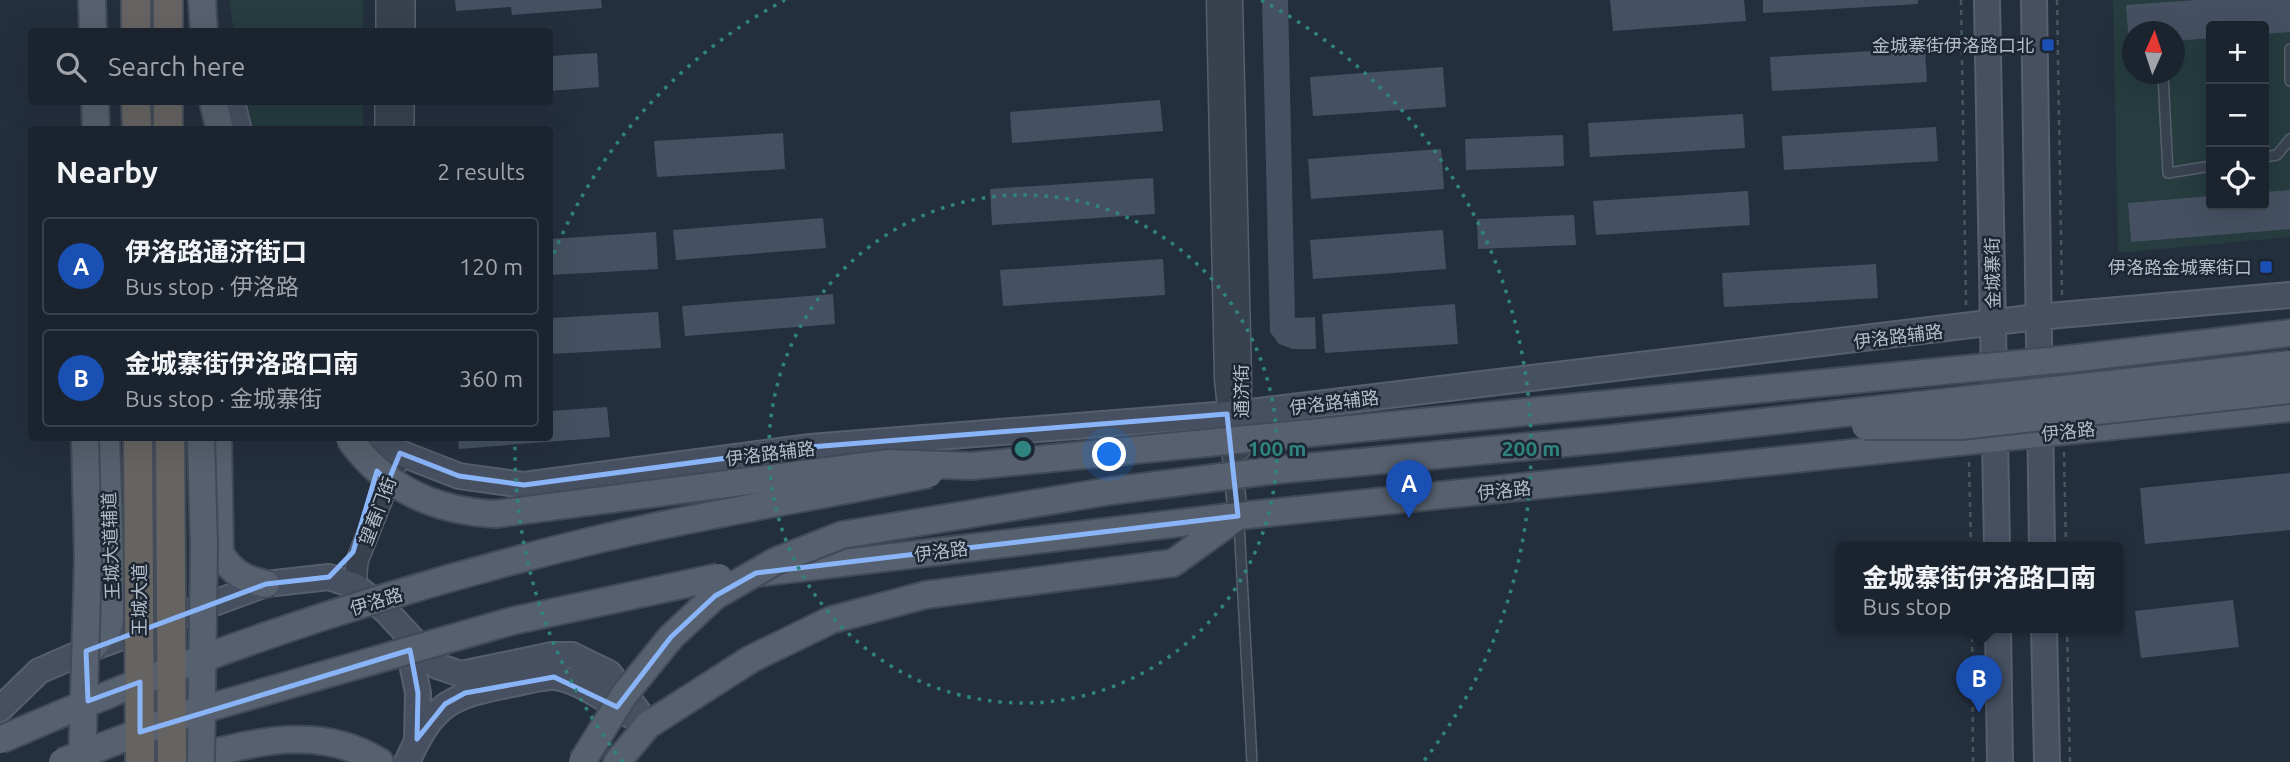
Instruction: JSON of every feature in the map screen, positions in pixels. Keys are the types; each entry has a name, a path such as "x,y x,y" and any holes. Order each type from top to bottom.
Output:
{"highway":[{"path":"136,0 136,28"},
{"path":"168,0 169,28"},
{"path":"136,105 137,126"},
{"path":"168,105 168,126"},
{"name":"王城大道","path":"138,441 140,762"},
{"name":"王城大道","path":"170,441 174,762"}],"main road":[{"path":"87,28 90,0"},
{"path":"90,0 93,28"},
{"name":"金城寨街","path":"1987,0 1997,542"},
{"path":"2034,0 2037,317 2052,433 2042,542"},
{"path":"85,126 86,105"},
{"path":"95,105 96,126"},
{"path":"177,105 179,126"},
{"path":"212,105 212,126"},
{"path":"213,105 219,126"},
{"path":"233,105 238,126"},
{"name":"伊洛路辅路","path":"391,442 459,476 524,485 810,447 1235,414 1967,328 2037,317 2290,295"},
{"path":"352,441 381,475 405,490 462,513 495,514 889,463 971,466 2078,358 2290,333"},
{"path":"585,759 624,695 656,657 715,596 776,561 842,535 1110,491 1276,470 1727,426 2290,364"},
{"path":"1727,426 1961,426 2290,390"},
{"name":"伊洛路","path":"62,762 187,714 499,624 719,577 1238,516 1996,441 2290,408"},
{"path":"82,762 88,559 85,441"},
{"path":"88,559 104,441"},
{"name":"王城大道辅道","path":"92,648 108,628 112,610 104,441"},
{"path":"201,441 204,543 201,762"},
{"path":"218,441 220,553 229,568 246,580 266,584"},
{"name":"伊洛路","path":"0,740 100,695 394,595 592,541 971,466"},
{"path":"618,762 648,725 751,659 831,620 925,595 1173,563 1238,516"},
{"path":"0,687 92,648 266,584 328,577 355,586 386,611 437,666 461,674 552,655 572,655 609,673 648,725"},
{"path":"1998,633 2000,762"},
{"path":"2044,633 2047,762"},
{"path":"406,634 418,693 412,751"},
{"path":"0,709 39,671"},
{"path":"412,751 445,704 465,693 554,677 577,685 648,725"},
{"path":"85,679 94,762"},
{"path":"174,762 294,737 330,741 361,750 380,762"}],"street":[{"path":"387,0 387,28"},
{"path":"404,0 404,28"},
{"name":"通济街","path":"1216,0 1224,379 1235,414"},
{"name":"通济街","path":"1233,0 1238,516"},
{"path":"386,105 386,126"},
{"path":"403,105 403,126"},
{"path":"328,577 354,552 391,442"},
{"name":"望春门街","path":"355,586 357,561 391,442"}],"lane":[{"path":"2290,48 2290,81"},
{"path":"2164,84 2168,173 2206,167"},
{"path":"2269,156 2277,155 2290,139"},
{"path":"1238,516 1252,762"},
{"path":"629,762 648,725"}],"path":[{"path":"1961,0 1967,328"},
{"path":"2057,0 2062,315"},
{"path":"2052,433 2065,542"},
{"path":"1969,443 1970,542"},
{"path":"1972,633 1973,762"},
{"path":"2067,633 2070,762"}],"highlighted area":[{"path":"1227,414 1238,516 756,573 715,596 671,637 617,707 554,677 465,693 445,704 417,739 418,693 410,650 140,732 140,682 88,701 86,651 266,584 329,577 353,552 377,471 388,482 400,453 459,476 524,485 810,447"}],"green space":[{"path":"229,0 363,0 363,28 234,28"},
{"path":"2113,0 2290,0 2290,237 2118,253"},
{"path":"248,105 363,105 363,126 253,126"}],"building":[{"path":"455,0 601,0 602,8 512,15 511,7 456,11"},
{"path":"1262,0 1288,0 1295,318 1315,317 1316,349 1293,349 1279,344 1270,332"},
{"path":"1610,0 1744,0 1746,21 1613,31"},
{"path":"1763,0 1918,0 1918,4 1763,13"},
{"path":"2196,0 2290,0 2290,32 2269,34 2269,21 2206,21 2206,38 2185,40 2185,21 2127,21 2126,5"},
{"path":"1925,48 1927,82 1772,91 1770,57"},
{"path":"597,53 599,87 553,91 553,56"},
{"path":"1443,67 1446,107 1313,116 1310,77"},
{"path":"1160,100 1163,131 1012,143 1010,112"},
{"path":"1743,114 1745,148 1590,157 1588,123"},
{"path":"1936,127 1938,161 1784,170 1782,136"},
{"path":"783,133 785,169 657,177 654,141"},
{"path":"1563,135 1564,166 1466,170 1465,139"},
{"path":"1441,149 1444,189 1311,199 1308,159"},
{"path":"1153,178 1155,214 992,225 990,189"},
{"path":"2290,190 2290,229 2131,242 2128,203 2206,196 2206,210 2269,210 2269,192"},
{"path":"1748,191 1750,225 1596,235 1593,201"},
{"path":"1574,215 1576,245 1478,249 1477,219"},
{"path":"823,218 826,248 676,260 673,230"},
{"path":"1443,230 1446,269 1313,279 1310,240"},
{"path":"656,232 658,269 553,275 553,239"},
{"path":"1163,259 1165,295 1003,306 1000,270"},
{"path":"1876,264 1878,298 1724,307 1722,273"},
{"path":"833,294 835,324 685,336 682,306"},
{"path":"1455,304 1458,344 1325,353 1322,314"},
{"path":"658,312 661,348 553,354 553,318"},
{"path":"607,407 610,437 459,449 458,441 553,441 553,411"},
{"path":"2290,473 2290,530 2145,544 2140,488"},
{"path":"2233,600 2239,647 2141,658 2135,611"}],"place":[{"name":"金城寨街伊洛路口北","path":"2048,45"},
{"name":"伊洛路金城寨街口","path":"2266,267"},
{"name":"伊洛路通济街口","path":"1409,518"},
{"name":"金城寨街伊洛路口南","path":"1979,713"}]}
